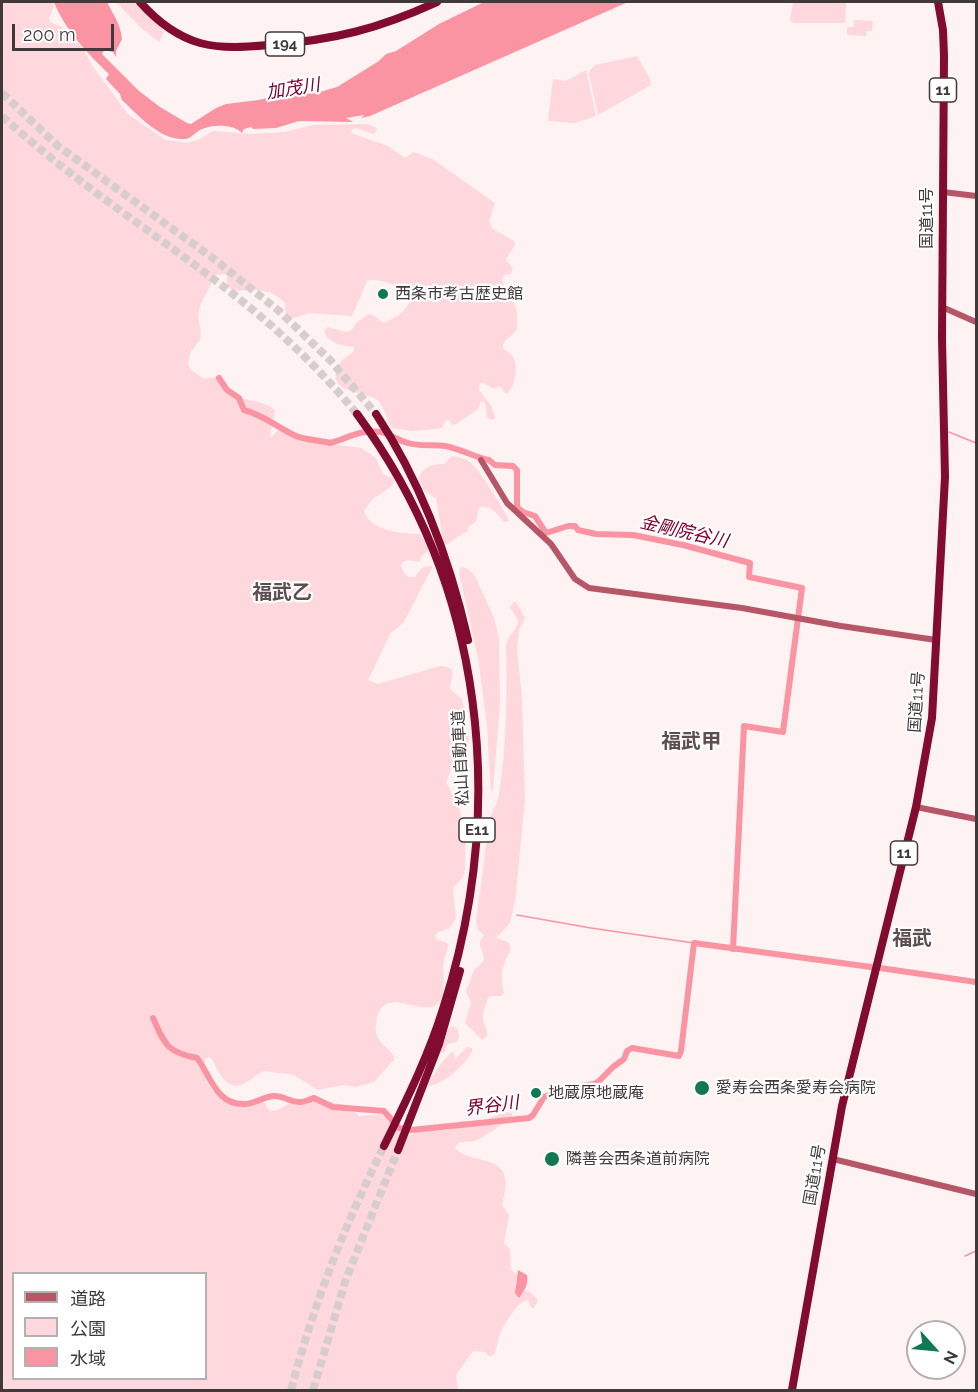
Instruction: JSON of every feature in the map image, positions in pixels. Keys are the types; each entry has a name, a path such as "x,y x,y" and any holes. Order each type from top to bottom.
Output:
{"highway":[{"name":"194","path":"140,2 165,26 184,37 215,46 234,47 289,44 338,36 384,24 437,2"},
{"name":"国道11号","path":"792,1390 848,1080 915,807 931,726 945,477 942,307 944,49 938,2"},
{"name":"松山自動車道","path":"359,416 400,479 433,537"},
{"name":"松山自動車道","path":"377,416 418,490 463,618 476,686 483,746 480,862 470,926 455,990 429,1072 398,1150"},
{"name":"松山自動車道","path":"386,1142 413,1085 443,1009 462,941 474,876 478,815 477,748 470,682 445,569"}],"street":[{"path":"943,192 976,196"},
{"path":"942,307 976,322"},
{"path":"481,460 507,502 551,544 575,579 589,588 742,608 936,640"},
{"path":"487,472 487,466 491,463"},
{"path":"915,807 976,819"},
{"path":"832,1159 976,1194"}],"green space":[{"path":"2,2 52,2 54,7 49,18 50,22 62,27 84,50 93,67 128,114 166,140 187,143 200,139 213,131 252,134 285,132 313,125 367,124 377,128 375,133 356,128 351,133 388,146 405,158 414,152 434,160 495,203 489,222 493,229 514,241 515,245 506,259 512,271 511,274 504,275 502,280 511,294 517,312 517,330 504,342 503,348 514,359 516,372 514,381 508,393 505,393 501,387 492,388 483,383 479,384 479,390 491,405 495,417 493,420 487,418 485,403 481,401 478,409 456,424 452,425 449,420 446,420 442,428 412,431 392,428 376,399 339,385 336,380 338,366 342,360 354,352 354,347 332,341 324,331 328,327 346,332 352,330 356,323 368,314 383,323 404,310 410,302 411,297 402,290 378,280 367,281 352,316 310,313 293,318 286,315 285,303 276,296 268,292 233,289 227,286 225,274 215,275 200,306 198,318 201,331 200,340 190,353 188,365 204,379 216,377 221,381 224,391 275,410 270,436 272,437 281,427 286,428 291,436 305,441 361,448 375,457 383,474 394,479 392,486 373,499 364,510 372,523 379,527 420,534 426,543 435,541 442,533 436,498 424,491 419,477 426,468 444,464 452,456 466,460 475,467 491,489 509,521 504,522 490,508 479,507 476,522 469,526 467,532 451,542 429,550 419,562 408,560 403,562 401,566 408,577 415,577 423,567 432,566 432,568 404,622 391,633 368,680 378,684 440,666 446,667 452,671 450,689 462,699 464,710 461,721 469,736 467,754 452,767 446,782 459,807 462,822 466,826 465,870 462,878 453,888 456,918 450,928 435,935 436,939 447,943 448,947 443,965 444,989 441,1000 430,1007 396,1002 388,1003 381,1008 376,1025 377,1036 394,1056 394,1060 374,1082 356,1087 343,1085 318,1090 294,1075 264,1071 242,1085 236,1086 225,1080 209,1057 205,1059 204,1072 208,1084 215,1093 237,1106 263,1101 270,1111 278,1110 288,1104 302,1105 313,1100 346,1105 359,1116 384,1114 400,1134 410,1135 418,1131 449,1129 461,1121 478,1122 507,1112 512,1113 512,1118 477,1140 459,1143 455,1148 463,1154 499,1167 504,1175 506,1187 502,1205 509,1215 504,1243 510,1249 511,1270 517,1275 515,1286 520,1297 524,1291 529,1291 538,1300 534,1308 528,1300 524,1301 510,1315 493,1355 473,1351 456,1375 458,1390 2,1390"},
{"path":"116,2 136,2 162,28 164,32 159,42 141,28"},
{"path":"793,2 846,2 845,23 793,23 790,20"},
{"path":"854,20 873,21 872,31 867,31 866,36 847,35 847,27 854,27"},
{"path":"637,56 651,85 598,115 589,75 590,70 595,65"},
{"path":"586,70 596,116 575,123 548,121 553,79 566,81"},
{"path":"461,567 468,569 475,576 494,618 499,638 500,704 491,792 487,725 478,658 459,573"},
{"path":"514,602 525,618 519,630 517,648 522,698 525,800 515,902 510,923 496,938 508,942 510,948 502,973 504,993 502,996 488,998 483,1018 487,1036 482,1040 465,1023 471,1002 466,992 475,969 484,958 480,942 484,935 478,930 476,921 489,824 498,798 502,776 506,720 506,645 518,621 510,607"},
{"path":"452,1026 457,1028 459,1037 457,1042 447,1044 445,1052 441,1053 440,1050 448,1030"},
{"path":"467,1047 472,1048 472,1052 459,1068 442,1081 430,1086 428,1084 439,1066 453,1051 455,1059"}],"water":[{"path":"54,2 107,2 118,24 122,39 116,51 116,57 113,52 104,50 102,54 139,91 160,107 191,124 226,104 259,100 302,89 299,92 304,94 337,87 379,61 386,54 396,51 439,24 484,2 628,2 370,116 346,118 353,122 299,121 276,128 253,129 251,127 244,129 242,133 234,128 216,126 200,130 184,139 167,136 158,131 122,100 120,94 106,79 109,74 71,32"},
{"path":"518,1270 527,1275 526,1287 519,1298 515,1293"}],"waterway":[{"name":"金剛院谷川","path":"219,378 227,390 239,398 244,410 300,437 330,443 373,431 388,434 408,443 457,449 489,460 495,465 513,466 517,470 517,507 535,516 546,533 575,526 578,530 596,534 633,535 683,545 750,563 749,577 802,588 783,732 744,726 733,949"},
{"path":"949,432 976,443"},
{"path":"517,915 694,943"},
{"name":"界谷川","path":"153,1018 168,1046 179,1053 197,1058 221,1095 228,1100 246,1104 273,1096 297,1102 314,1098 333,1107 384,1111 399,1128 411,1130 529,1118 544,1097 569,1088 594,1084 624,1059 627,1051 632,1048 679,1056 694,943 871,967"},
{"name":"界谷川","path":"880,968 976,982"},
{"path":"965,1256 976,1251"}],"tunnel":[{"path":"2,93 58,146 214,259 279,311 330,360 376,414"},
{"path":"2,116 57,163 250,307 314,366 357,414"},
{"path":"291,1390 331,1266 384,1146"},
{"path":"313,1390 346,1279 398,1150"}],"place":[{"name":"西条市考古歴史館","path":"383,294"},
{"name":"愛寿会西条愛寿会病院","path":"702,1088"},
{"name":"地蔵原地蔵庵","path":"536,1093"},
{"name":"隣善会西条道前病院","path":"552,1159"}],"district":[{"name":"福武乙","path":"282,593"},
{"name":"福武甲","path":"691,742"},
{"name":"福武","path":"912,939"}],"water label":[{"name":"加茂川","path":"293,89"}]}
